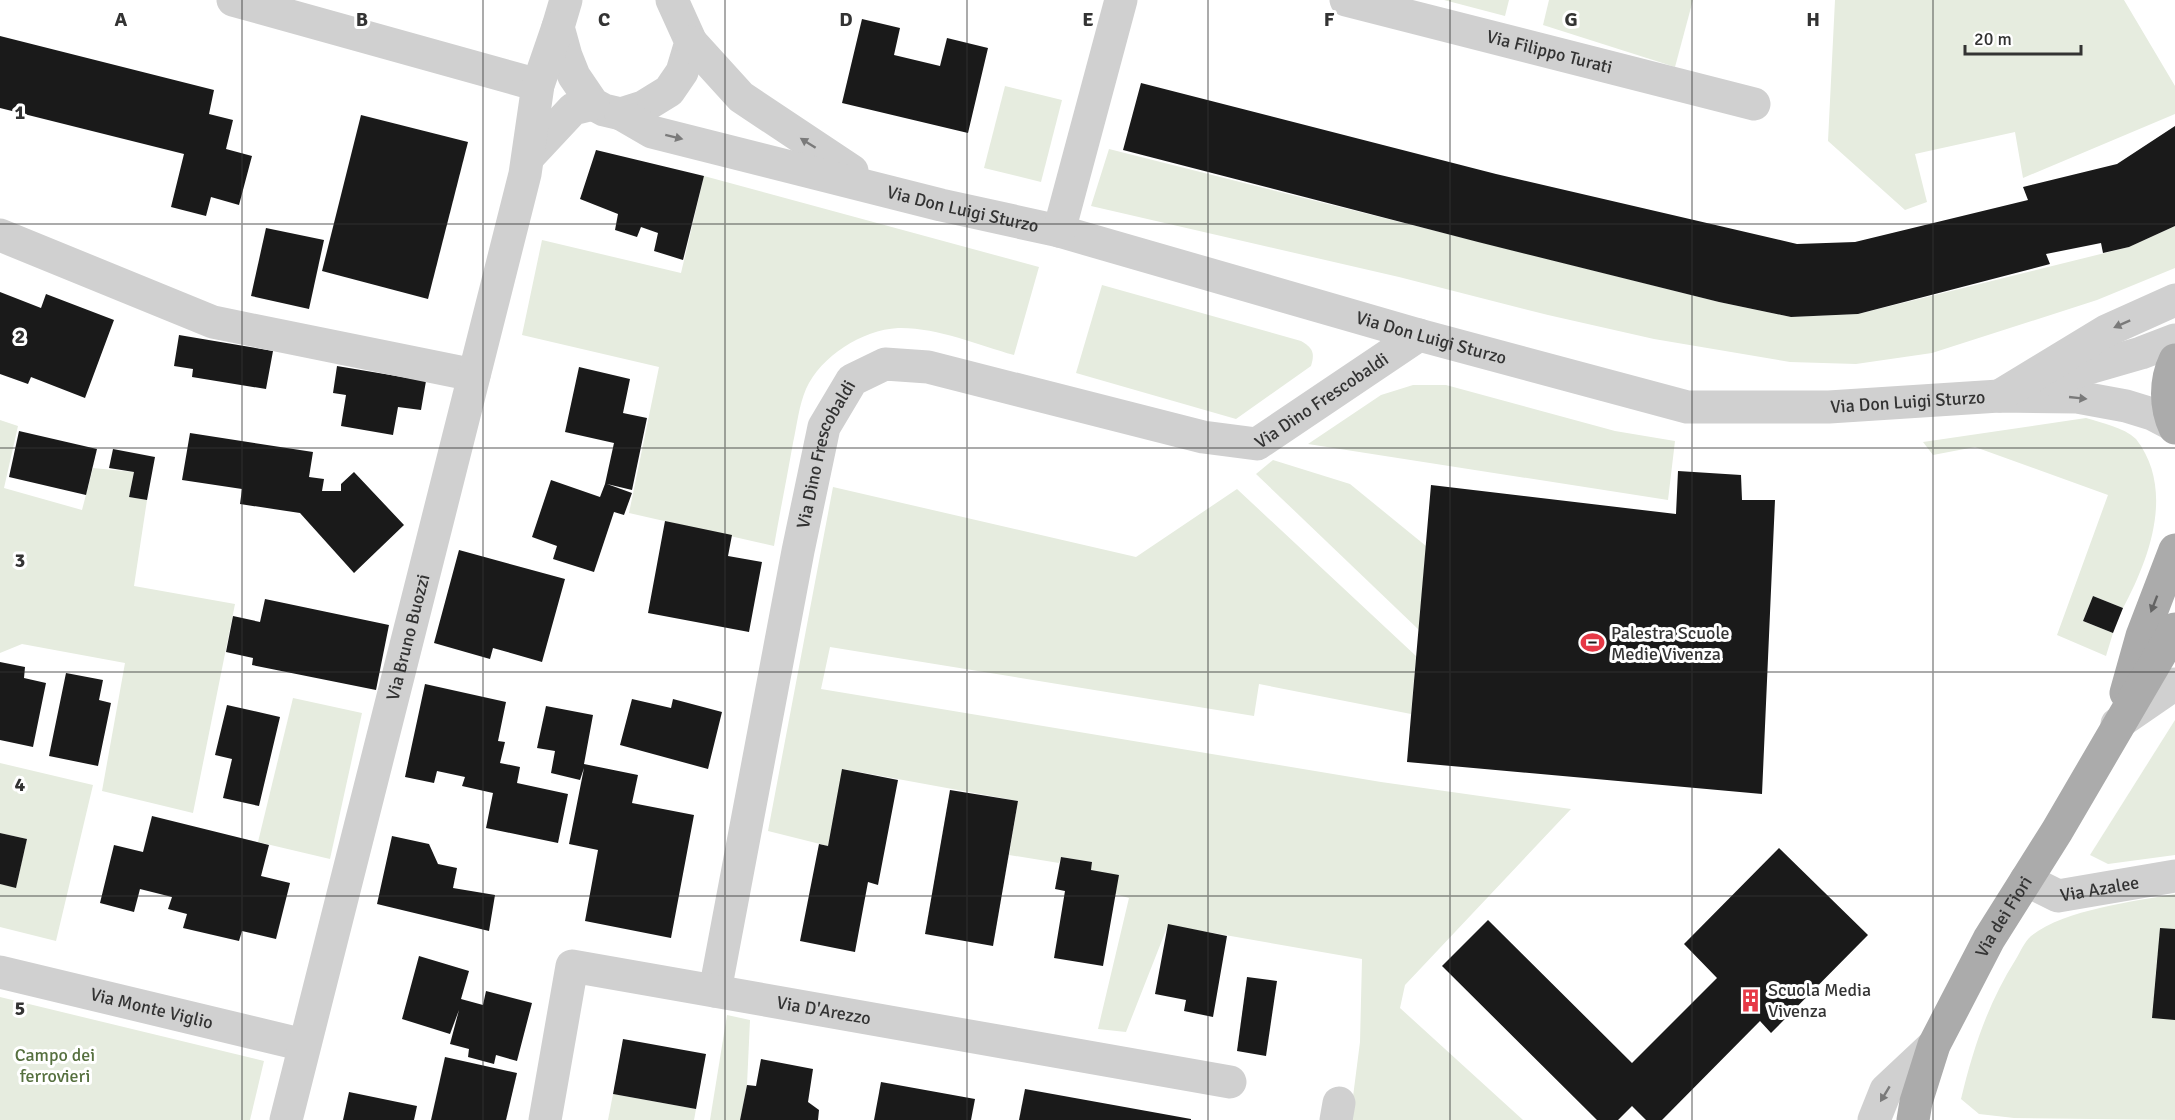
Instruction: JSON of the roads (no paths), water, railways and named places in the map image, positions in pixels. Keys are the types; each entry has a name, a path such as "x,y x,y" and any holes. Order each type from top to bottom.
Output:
{"main road":[{"path":"2174,426 2167,395 2170,371 2175,360"},
{"name":"Via dei Fiori","path":"2117,724 2142,636 2175,550"},
{"name":"Via dei Fiori","path":"1913,1120 1916,1102 1934,1045 1989,939 2175,629"}],"street":[{"path":"233,0 276,7 538,85"},
{"path":"1059,231 1121,0"},
{"name":"Via Filippo Turati","path":"1346,0 1754,104"},
{"name":"Via Don Luigi Sturzo","path":"673,1 691,42 741,97 875,186"},
{"path":"562,14 574,76 607,109"},
{"name":"Via Bruno Buozzi","path":"286,1120 530,155 538,85 562,14"},
{"name":"Via Bruno Buozzi","path":"530,155 573,109 643,107 669,91 682,72 691,42"},
{"name":"Via Don Luigi Sturzo","path":"607,109 652,132 875,186 941,205 1059,231 1419,335 1687,407 1829,407 1999,396 2077,397 2126,406 2152,414 2174,426"},
{"path":"0,235 213,322 474,375"},
{"path":"1999,396 2106,331 2175,300"},
{"name":"Via Dino Frescobaldi","path":"715,991 796,562 824,427 852,380 885,364 928,367 1203,437 1257,444 1419,335"},
{"name":"Via Don Luigi Sturzo","path":"1999,396 2075,371 2141,353 2175,340"},
{"path":"2117,724 2175,684"},
{"name":"Via Azalee","path":"2026,880 2058,896 2175,876"},
{"name":"Via D'Arezzo","path":"545,1120 572,966 1230,1082"},
{"name":"Via Monte Viglio","path":"0,972 304,1046"},
{"path":"1874,1120 1886,1090 1934,1045"}],"place":[{"name":"Palestra Scuole Medie Vivenza","path":"1593,643"},
{"name":"Scuola Media Vivenza","path":"1750,1000"}],"park label":[{"name":"Campo dei ferrovieri","path":"55,1065"}]}
